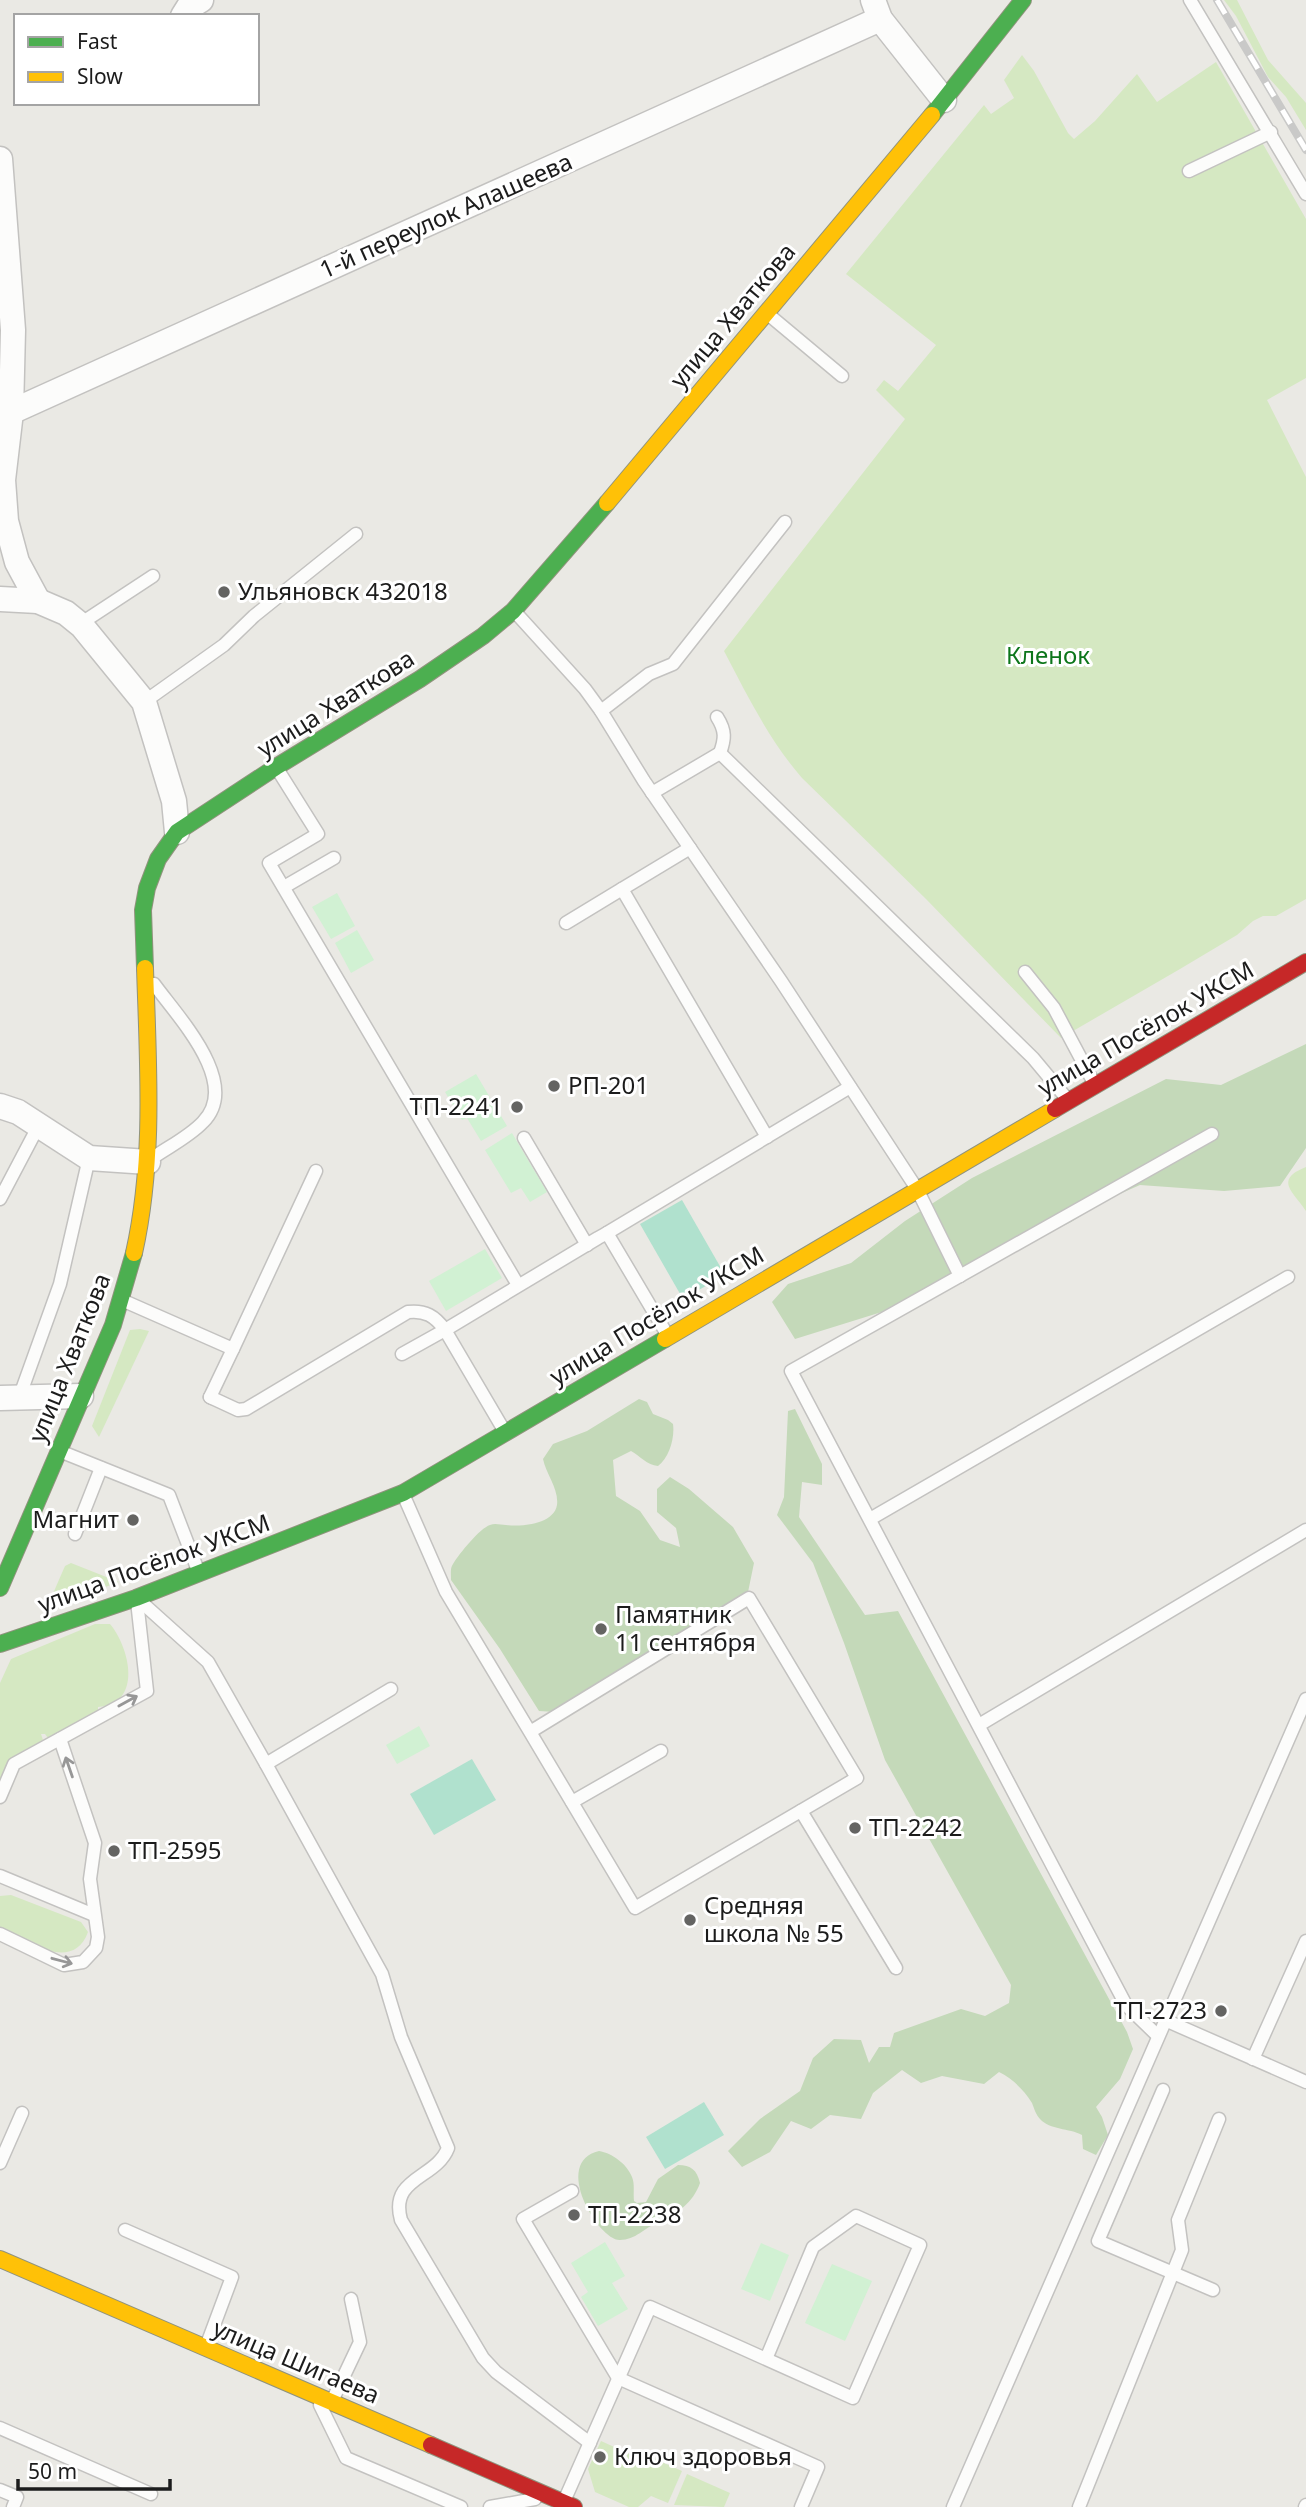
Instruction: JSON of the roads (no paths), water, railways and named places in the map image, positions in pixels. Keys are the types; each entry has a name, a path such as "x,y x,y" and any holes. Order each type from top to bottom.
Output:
{"street":[{"path":"184,14 188,8 201,0"},
{"name":"улица Хваткова","path":"0,1588 80,1396 113,1325 131,1266 143,1213 148,1161 143,909 146,886 157,860 177,832 276,767 421,680 484,636 513,611 549,572 944,100 1023,0"},
{"path":"877,9 944,100"},
{"name":"1-й переулок Алашеева","path":"11,412 877,9"},
{"path":"0,159 13,330 11,412 3,480 6,521 17,562 38,601"},
{"path":"0,599 38,601 66,613 80,624 144,702 174,801 177,832"},
{"name":"улица Посёлок УКСМ","path":"0,1644 136,1598 403,1493 1306,962"},
{"path":"0,1106 18,1112 89,1158 148,1161"},
{"path":"10,1398 80,1396"},
{"name":"улица Шигаева","path":"0,2259 562,2502"}],"lane":[{"path":"1190,0 1306,194"},
{"path":"1189,171 1271,132"},
{"path":"766,313 842,376"},
{"path":"601,711 649,674 673,664 785,522"},
{"path":"144,702 224,645 254,616 356,534"},
{"path":"80,624 153,576"},
{"path":"513,611 585,689 601,711 652,793 916,1189 960,1276"},
{"path":"652,793 720,753 725,738 723,726 717,718"},
{"path":"720,753 1033,1058 1068,1101"},
{"path":"276,767 318,834 269,863 518,1285"},
{"path":"566,923 690,848"},
{"path":"284,887 334,858"},
{"path":"622,889 767,1137"},
{"path":"145,971 202,1051 213,1071 216,1094 204,1122 148,1161"},
{"path":"1025,972 1054,1008 1095,1085"},
{"path":"402,1354 850,1087"},
{"path":"0,1199 39,1125"},
{"path":"1158,2036 1126,2004 791,1371 1212,1135"},
{"path":"524,1138 587,1245"},
{"path":"10,1398 60,1284 89,1158"},
{"path":"317,1171 210,1397 238,1410 246,1409 408,1312 425,1312 445,1330 505,1433"},
{"path":"607,1233 668,1336"},
{"path":"870,1519 1288,1277"},
{"path":"121,1299 233,1349"},
{"path":"58,1450 169,1495 199,1573"},
{"path":"75,1534 101,1468"},
{"path":"403,1493 446,1592 635,1908 857,1778 749,1598 530,1732"},
{"path":"979,1725 1306,1530"},
{"path":"0,1797 14,1765 147,1691 136,1598"},
{"path":"136,1598 208,1662 382,1974 401,2037 448,2148 443,2156 404,2189 398,2199 401,2221 483,2358 496,2372 590,2443"},
{"path":"266,1764 391,1689"},
{"path":"953,2507 1306,1699"},
{"path":"0,1934 64,1965 83,1962 96,1948 98,1937 90,1879 95,1843 60,1739"},
{"path":"572,1802 661,1751"},
{"path":"801,1811 896,1968"},
{"path":"0,1876 94,1915"},
{"path":"1253,2059 1306,1941"},
{"path":"1165,2020 1306,2082"},
{"path":"1163,2090 1098,2241 1213,2290"},
{"path":"0,2163 22,2113"},
{"path":"1079,2507 1182,2250 1178,2220 1219,2119"},
{"path":"572,2191 523,2219 618,2378 818,2467 801,2507"},
{"path":"490,2507 562,2502 650,2307 853,2398 920,2245 856,2216 813,2247 766,2358"},
{"path":"125,2230 232,2277 206,2348"},
{"path":"332,2402 360,2342 351,2299"},
{"path":"316,2396 346,2458 461,2507"},
{"path":"0,2428 151,2494"},
{"path":"0,2490 17,2497 13,2507"}],"railway":[{"path":"1217,0 1306,150"}],"place":[{"name":"Ульяновск 432018","path":"224,592"},
{"name":"РП-201","path":"554,1086"},
{"name":"ТП-2241","path":"517,1107"},
{"name":"Магнит","path":"133,1520"},
{"name":"Памятник 11 сентября","path":"601,1629"},
{"name":"ТП-2242","path":"855,1828"},
{"name":"ТП-2595","path":"114,1851"},
{"name":"Средняя школа № 55","path":"690,1920"},
{"name":"ТП-2723","path":"1221,2011"},
{"name":"ТП-2238","path":"574,2215"},
{"name":"Ключ здоровья","path":"600,2457"}],"park label":[{"name":"Кленок","path":"1048,656"}]}
